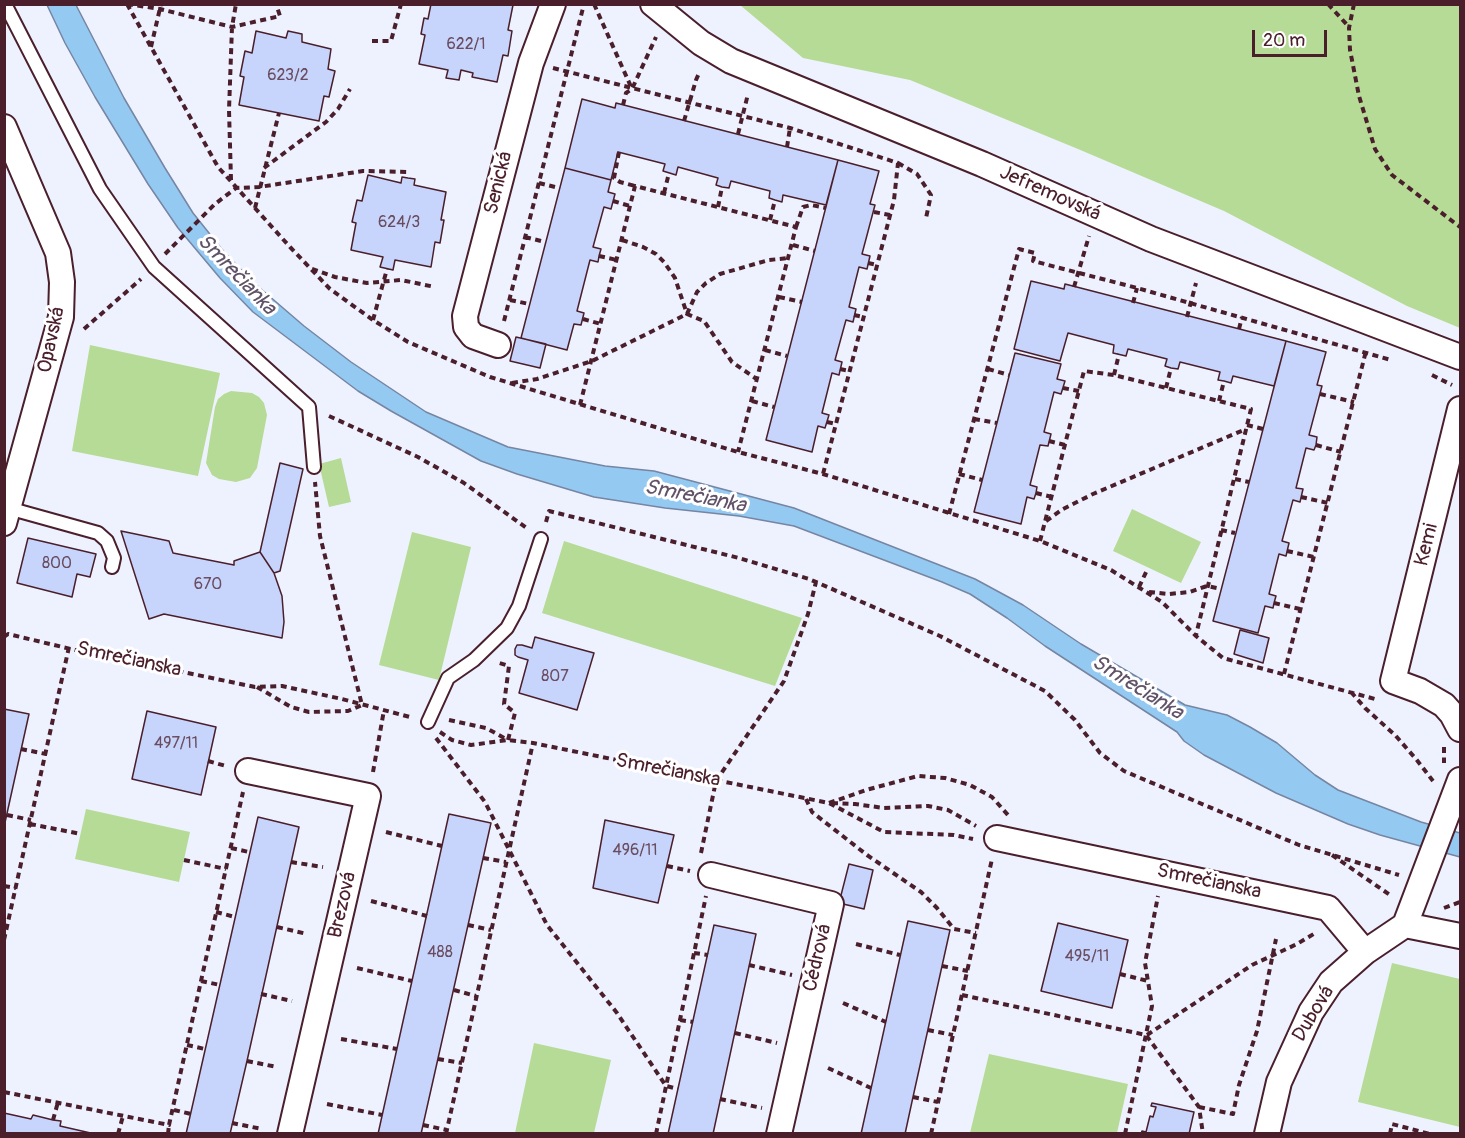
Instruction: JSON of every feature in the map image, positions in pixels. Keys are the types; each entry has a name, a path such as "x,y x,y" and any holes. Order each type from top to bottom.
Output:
{"street":[{"name":"Senická","path":"498,345 473,336 466,327 465,316 531,63 553,4"},
{"name":"Jefremovská","path":"659,10 712,50 759,72 982,164 1205,260 1461,357"},
{"name":"Opavská","path":"4,127 58,253 62,282 61,317 11,472 6,515"},
{"name":"Kemi","path":"1387,691 1461,410"},
{"path":"1387,691 1420,691 1443,705 1452,714 1452,736"},
{"path":"248,771 368,796"},
{"path":"1452,775 1415,903 1405,925 1461,936"},
{"name":"Brezová","path":"290,1134 368,796"},
{"name":"Smrečianska","path":"997,838 1328,908 1365,952"},
{"name":"Cédrová","path":"705,868 831,904 781,1123"},
{"name":"Dubová","path":"1267,1134 1279,1082 1311,1012 1331,982 1365,952 1405,925"}],"lane":[{"path":"5,4 100,189 154,267 309,407 314,467"},
{"path":"6,515 98,533 107,541 114,558 112,567"},
{"path":"431,725 448,678 478,657 507,628 519,606 541,539"}],"path":[{"path":"127,4 161,7 232,27 280,16 276,4"},
{"path":"127,4 150,49 218,167 330,288 373,320 408,342 509,383 738,452 823,474 1040,541 1111,570 1139,587 1162,602 1196,636 1224,658 1350,691 1387,691"},
{"path":"231,181 229,110 232,27 236,4"},
{"path":"372,41 391,41 401,4"},
{"path":"490,377 584,4"},
{"path":"594,4 632,89"},
{"path":"1328,4 1350,28"},
{"path":"1354,4 1350,28 1350,50 1359,96 1375,150 1392,175 1461,226"},
{"path":"150,49 161,7"},
{"path":"623,105 626,93 632,89 659,10"},
{"path":"684,121 696,80 712,50"},
{"path":"531,63 790,128 898,163 917,174 931,195 926,218"},
{"path":"738,134 749,93 759,72"},
{"path":"264,168 326,122 338,109 350,89"},
{"path":"255,208 279,113"},
{"path":"787,147 790,128"},
{"path":"619,152 614,178 620,182 796,227"},
{"path":"823,474 890,215 898,163"},
{"path":"49,360 154,267 215,204 236,188 259,187 363,171 409,172"},
{"path":"664,193 669,173"},
{"path":"539,183 559,188"},
{"path":"580,405 635,186"},
{"path":"718,207 722,187"},
{"path":"770,220 776,200"},
{"path":"613,201 630,206"},
{"path":"738,452 803,207 811,205 826,208"},
{"path":"874,212 890,215"},
{"path":"1074,287 1096,215"},
{"path":"525,237 545,242"},
{"path":"622,240 643,247 656,254 664,262 675,278 687,314 704,321 732,362 758,380"},
{"path":"793,245 815,250"},
{"path":"949,514 1019,249 1035,253 1033,261 1366,351 1395,361"},
{"path":"599,256 617,260"},
{"path":"509,383 537,379 592,361 687,314 697,292 720,274 769,260 789,258"},
{"path":"1186,317 1205,260"},
{"path":"868,263 877,265"},
{"path":"373,320 387,268"},
{"path":"311,269 335,277 368,283 400,280 435,287"},
{"path":"1133,303 1137,288"},
{"path":"779,297 802,302"},
{"path":"510,300 529,304"},
{"path":"854,315 863,317"},
{"path":"1239,329 1242,317"},
{"path":"583,319 601,324"},
{"path":"765,350 787,356"},
{"path":"1284,674 1366,351"},
{"path":"1114,375 1119,354"},
{"path":"1166,388 1171,368"},
{"path":"840,369 850,371"},
{"path":"988,369 1009,375"},
{"path":"1423,370 1461,390"},
{"path":"1040,541 1084,371 1114,375 1251,409 1196,636"},
{"path":"1220,401 1224,381"},
{"path":"1063,388 1078,391"},
{"path":"1320,394 1354,402"},
{"path":"752,401 774,407"},
{"path":"309,407 418,458 464,483 541,539 549,511 740,558 816,582 940,636 1045,691 1075,720 1100,753 1124,771 1299,844 1407,878"},
{"path":"974,419 997,423"},
{"path":"827,422 836,424"},
{"path":"1046,522 1063,509 1093,494 1247,427 1263,429"},
{"path":"1049,441 1065,445"},
{"path":"1316,445 1341,452"},
{"path":"314,467 320,536 362,705"},
{"path":"959,474 982,480"},
{"path":"1235,479 1249,482"},
{"path":"1036,493 1052,497"},
{"path":"1301,497 1328,503"},
{"path":"1221,530 1235,533"},
{"path":"1287,551 1314,557"},
{"path":"1139,587 1148,568"},
{"path":"656,1134 694,953 716,781 784,681 816,582"},
{"path":"1146,592 1180,593 1207,586 1221,589"},
{"path":"1274,603 1300,609"},
{"name":"Smrečianska","path":"4,637 8,634 138,665 255,687 282,686 342,699 431,725 452,740 471,745 508,740 533,743 829,803 884,808 928,806 948,810 997,838"},
{"path":"4,940 69,647"},
{"path":"478,657 509,666 504,704 516,713 508,740"},
{"name":"Smrečianska","path":"255,687 291,707 309,712 348,711 362,705"},
{"path":"1350,691 1395,735 1436,785"},
{"path":"368,796 384,710"},
{"name":"Smrečianska","path":"431,725 444,719 486,728 508,740"},
{"path":"431,725 437,740 485,802 547,925 617,1012 666,1086 678,1089"},
{"path":"1452,736 1452,775"},
{"path":"423,1125 446,1132 533,743"},
{"path":"21,748 46,754"},
{"path":"168,1134 248,771"},
{"name":"Smrečianska","path":"829,803 918,776 945,778 970,785 992,797 1033,846"},
{"path":"806,799 812,812 867,855 921,892 954,929 976,933"},
{"name":"Smrečianska","path":"829,803 884,832 954,835 977,839 997,838"},
{"path":"7,815 81,834"},
{"path":"386,832 442,846"},
{"path":"931,1134 997,838"},
{"path":"231,848 249,852"},
{"path":"1330,853 1392,896"},
{"path":"483,858 506,862"},
{"path":"184,860 226,869"},
{"path":"291,862 323,867"},
{"path":"1125,1134 1152,1006 1145,963 1164,872"},
{"path":"4,886 16,888"},
{"path":"371,901 427,916"},
{"path":"1442,909 1461,902"},
{"path":"216,912 235,917"},
{"path":"1146,1035 1252,965 1297,944 1337,920"},
{"path":"468,925 491,930"},
{"path":"277,927 307,934"},
{"path":"1199,1107 1233,1114 1239,1085 1257,1031 1276,939"},
{"path":"856,944 900,955"},
{"path":"694,953 708,956"},
{"path":"749,965 813,980"},
{"path":"942,966 968,971"},
{"path":"357,968 412,981"},
{"path":"1120,975 1148,981"},
{"path":"201,981 220,985"},
{"path":"454,990 476,996"},
{"path":"261,994 292,1001"},
{"path":"962,995 1146,1035 1199,1107 1203,1134"},
{"path":"843,1003 886,1022"},
{"path":"680,1020 693,1022"},
{"path":"928,1030 953,1035"},
{"path":"735,1033 798,1048"},
{"path":"341,1039 397,1049"},
{"path":"187,1045 205,1049"},
{"path":"438,1059 462,1063"},
{"path":"247,1061 277,1067"},
{"path":"828,1068 871,1088"},
{"path":"4,1092 169,1125"},
{"path":"913,1097 938,1102"},
{"path":"720,1099 781,1123"},
{"path":"53,1120 58,1102"},
{"path":"327,1104 382,1115"},
{"path":"174,1110 191,1114"},
{"path":"118,1134 123,1116"},
{"path":"232,1123 262,1129"},
{"path":"1390,1134 1392,1124 1430,1134"}],"green space":[{"path":"740,5 1460,5 1460,328 1407,306 1224,211 1078,149 910,80 803,58"},
{"path":"90,345 220,373 198,476 72,451"},
{"path":"231,391 252,393 259,397 264,403 267,415 257,468 250,478 236,482 219,479 212,475 206,463 215,407 218,399"},
{"path":"341,458 351,502 329,507 319,464"},
{"path":"1132,509 1201,542 1181,583 1113,551"},
{"path":"412,532 471,547 439,680 379,665"},
{"path":"564,541 802,618 775,686 542,613"},
{"path":"86,809 190,832 179,882 75,859"},
{"path":"1392,963 1460,979 1460,1127 1358,1102"},
{"path":"534,1043 611,1060 594,1133 515,1133"},
{"path":"989,1054 1128,1084 1117,1133 970,1133"}],"water":[{"name":"Smrečianka","path":"47,5 76,5 124,98 165,168 193,213 225,253 254,283 304,326 351,362 426,412 508,447 605,466 654,471 794,508 975,579 1023,605 1081,644 1185,705 1227,715 1250,727 1277,743 1315,775 1338,790 1421,822 1460,833 1460,857 1348,824 1276,793 1204,755 1184,741 1177,732 1045,646 1007,618 970,594 942,582 794,526 739,516 594,497 517,474 481,461 391,411 358,391 253,312 220,278 178,228 148,184 95,97"}],"building":[{"path":"431,4 513,5 508,30 512,31 508,56 503,55 497,82 472,77 473,73 461,70 459,80 446,78 448,70 419,64 425,35 421,34 424,18 428,19"},
{"path":"256,31 286,38 288,31 302,34 302,42 331,49 328,69 335,71 329,97 324,96 319,121 239,105 244,77 240,76 245,51 252,53"},
{"path":"582,99 615,108 616,103 838,160 826,205 783,195 782,202 769,198 770,191 731,181 729,188 722,187 716,185 718,178 678,167 676,175 663,171 665,164 618,152 611,180 565,168"},
{"path":"838,160 879,171 870,204 875,205 862,254 870,256 867,269 859,267 849,307 856,309 853,322 846,320 835,360 842,362 839,375 832,373 822,413 829,415 825,428 818,426 812,452 766,440"},
{"path":"565,168 611,180 608,192 615,194 611,209 604,207 593,247 601,249 598,262 590,260 577,311 584,313 581,325 574,324 567,350 521,338"},
{"path":"368,175 401,183 402,177 415,179 414,185 446,192 440,243 435,242 431,267 395,260 393,270 380,267 383,257 351,250 356,223 352,222 357,200 362,201"},
{"path":"1031,281 1064,289 1065,284 1286,341 1274,386 1233,376 1231,383 1218,380 1220,372 1180,362 1178,369 1171,368 1165,366 1167,359 1128,349 1126,356 1113,353 1114,345 1068,333 1060,361 1014,349"},
{"path":"516,337 546,344 540,368 510,361"},
{"path":"1286,341 1326,352 1317,385 1322,386 1309,435 1317,437 1316,445 1314,450 1306,448 1296,488 1303,489 1300,502 1293,500 1282,541 1289,543 1286,556 1279,554 1269,594 1276,596 1273,608 1265,606 1258,633 1213,621"},
{"path":"1015,353 1061,364 1057,379 1065,381 1061,394 1054,392 1044,432 1051,434 1048,446 1040,445 1030,485 1037,487 1036,493 1034,499 1027,497 1021,524 974,512"},
{"path":"280,463 303,469 280,571 274,573 260,552"},
{"path":"121,531 169,541 173,553 234,565 234,561 260,552 274,573 282,596 284,622 282,638 164,614 149,619"},
{"path":"28,538 96,554 90,577 77,574 72,597 17,583"},
{"path":"1240,630 1269,638 1263,663 1234,654"},
{"path":"535,637 594,653 577,710 519,693 528,660 515,655 515,649 517,645 532,648"},
{"path":"4,709 29,714 4,827"},
{"path":"147,711 216,727 201,795 132,779"},
{"path":"449,814 491,823 421,1134 378,1134"},
{"path":"258,817 299,827 247,1061 230,1134 186,1134"},
{"path":"605,820 674,835 658,903 593,888"},
{"path":"849,864 873,870 864,909 839,903"},
{"path":"908,921 950,930 905,1134 861,1134"},
{"path":"1058,923 1128,940 1112,1008 1041,991"},
{"path":"714,925 756,934 713,1134 668,1134"},
{"path":"1152,1103 1194,1112 1189,1134 1141,1134 1142,1131 1146,1132 1150,1116 1153,1117 1156,1107 1151,1106"},
{"path":"4,1113 31,1119 33,1115 61,1121 60,1126 95,1134 4,1134"}]}
